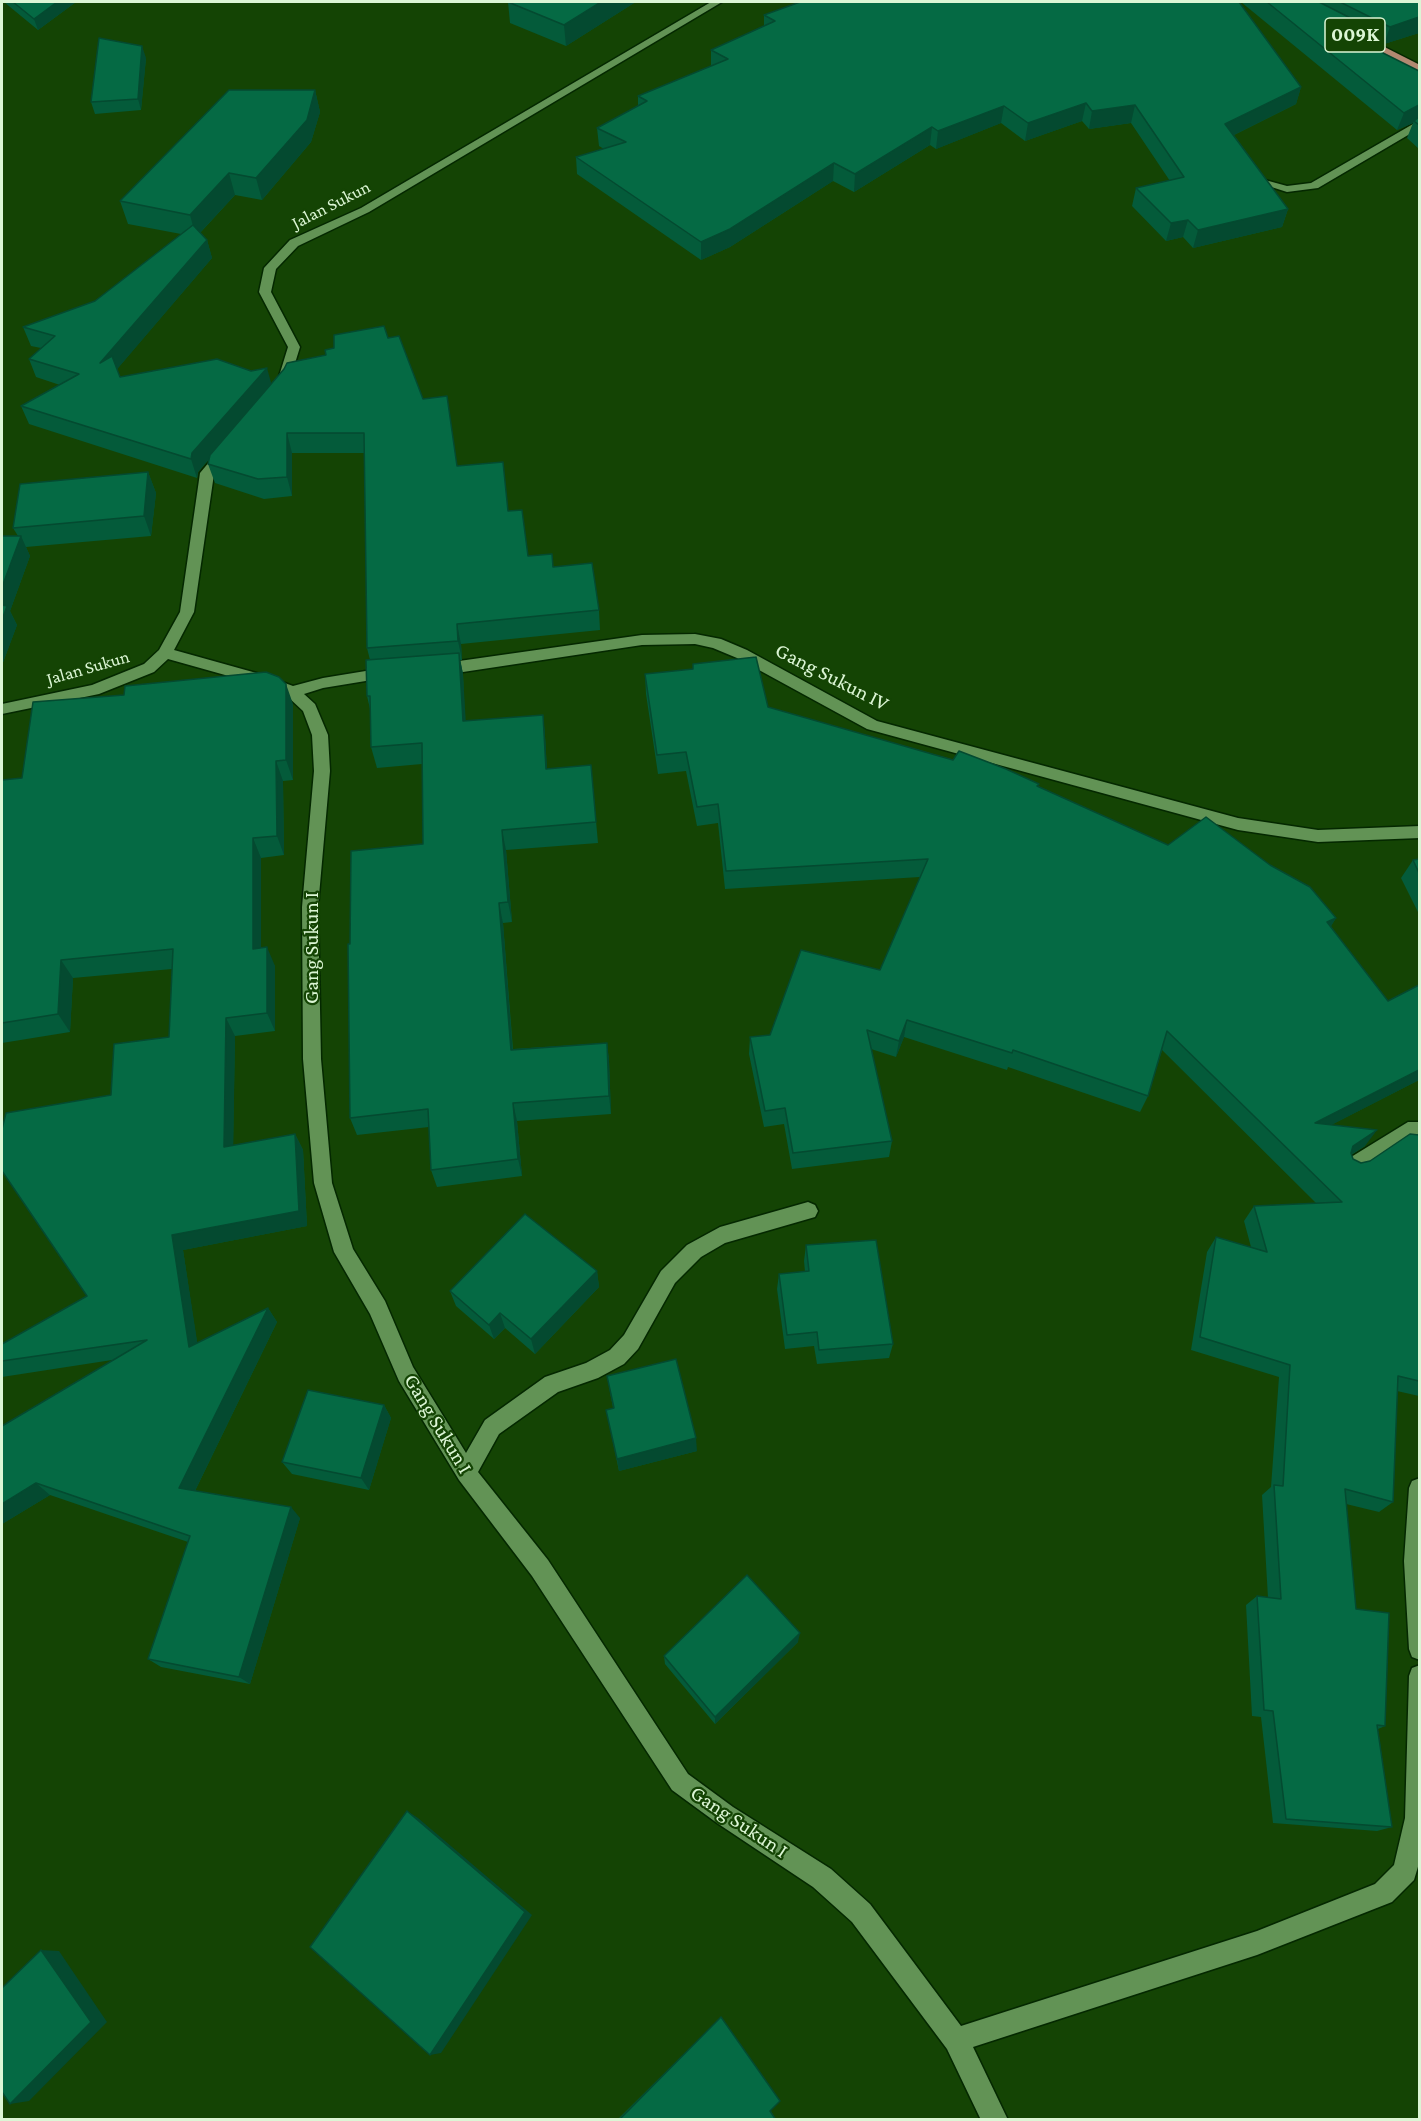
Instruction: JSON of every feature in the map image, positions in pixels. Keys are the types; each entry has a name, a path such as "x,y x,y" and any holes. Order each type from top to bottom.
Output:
{"main road":[{"name":"009K","path":"1342,29 1419,69"}],"street":[{"name":"Jalan Sukun","path":"275,394 283,385 294,347 265,292 270,268 294,243 365,210 717,2"},
{"path":"1265,183 1287,189 1314,186 1419,123"},
{"name":"Jalan Sukun","path":"2,710 94,690 125,680 149,668 165,653 187,612 207,473 237,438"},
{"name":"Gang Sukun IV","path":"292,692 323,683 382,672 463,668 642,640 695,639 716,643 742,654 872,725 1238,824 1318,836 1419,832"},
{"name":"Gang Sukun I","path":"165,653 255,678 292,692 310,708 320,735 322,771 310,907 312,1059 323,1183 344,1252 378,1308 406,1374 466,1473 540,1568 680,1782 725,1815 822,1878 861,1913 956,2040 995,2120"},
{"path":"1350,1168 1408,1130 1419,1130"},
{"path":"466,1473 492,1427 552,1384 591,1371 617,1357 631,1342 668,1276 694,1251 720,1236 807,1211"},
{"path":"1419,1488 1415,1561 1419,1649"},
{"path":"956,2040 1257,1943 1383,1893 1405,1871 1417,1818 1419,1676"}],"building":[{"path":"13,2 57,2 34,19"},
{"path":"508,2 601,2 564,25"},
{"path":"800,2 1239,2 1301,87 1225,124 1288,209 1198,230 1188,220 1171,223 1136,188 1184,177 1135,105 1092,111 1086,103 1028,123 1004,106 938,131 932,127 855,174 834,163 730,229 701,242 576,157 626,142 597,128 647,101 638,96 728,59 711,50 775,21 764,15"},
{"path":"1267,2 1319,2 1376,31 1353,38 1419,71 1419,105 1404,113"},
{"path":"1340,2 1419,2 1419,17 1390,27"},
{"path":"99,38 142,46 138,99 91,102"},
{"path":"229,90 315,90 307,120 256,178 229,173 190,215 120,201"},
{"path":"193,225 207,240 100,363 112,356 120,377 217,359 251,371 267,368 192,453 191,459 21,406 79,374 29,359 55,336 23,327 95,301"},
{"path":"384,326 388,338 399,336 423,399 447,396 457,466 503,462 508,511 522,510 528,556 552,554 553,567 592,563 599,610 457,624 458,641 367,648 364,433 287,433 287,477 258,479 208,464 210,455 287,363 326,355 325,350 334,348 334,335"},
{"path":"148,472 144,516 13,528 20,484"},
{"path":"2,536 21,536 2,587"},
{"path":"2,605 7,606 2,620"},
{"path":"459,653 463,721 543,715 546,769 591,765 596,822 502,830 508,902 499,903 511,1050 607,1043 609,1096 513,1103 518,1159 431,1170 428,1109 350,1118 348,944 350,944 351,851 423,844 422,743 371,747 370,696 367,696 366,660"},
{"path":"756,657 768,707 953,760 959,751 1006,769 1039,784 1037,786 1168,845 1206,817 1270,865 1310,887 1336,918 1327,922 1388,1001 1419,985 1419,1070 1315,1123 1377,1130 1353,1146 1351,1153 1353,1159 1361,1163 1370,1161 1410,1134 1419,1135 1419,1381 1398,1376 1393,1502 1345,1489 1356,1609 1389,1613 1385,1726 1377,1725 1392,1827 1286,1819 1273,1711 1264,1710 1257,1596 1281,1599 1274,1485 1283,1486 1290,1365 1200,1337 1216,1237 1267,1252 1254,1206 1342,1202 1167,1031 1148,1096 1013,1050 1012,1053 907,1020 899,1041 867,1030 892,1141 793,1153 785,1108 765,1111 750,1037 770,1035 801,950 880,970 928,859 726,871 718,804 697,807 686,752 657,755 645,674 693,669 693,664"},
{"path":"266,672 279,677 286,684 286,760 276,761 277,836 253,838 253,949 267,947 267,1013 226,1018 224,1147 295,1134 299,1211 172,1235 189,1347 268,1308 179,1488 291,1507 239,1677 148,1659 190,1536 36,1483 2,1504 2,1426 147,1340 2,1361 2,1344 87,1296 2,1171 2,1129 6,1113 111,1095 114,1044 169,1037 173,949 61,960 58,1014 2,1023 2,780 22,778 33,702 124,695 125,686"},
{"path":"1419,859 1419,873 1413,860"},
{"path":"525,1214 597,1271 531,1339 500,1313 489,1325 450,1291"},
{"path":"876,1240 893,1344 819,1350 817,1332 787,1335 779,1274 809,1271 806,1245"},
{"path":"676,1359 696,1438 617,1459 606,1410 614,1408 607,1376"},
{"path":"308,1390 384,1405 361,1478 282,1462"},
{"path":"747,1575 800,1633 715,1717 664,1656"},
{"path":"407,1811 525,1912 430,2055 310,1947"},
{"path":"41,1950 91,2022 10,2104 2,2092 2,1988"},
{"path":"721,2017 780,2101 770,2111 776,2120 619,2120"}]}
